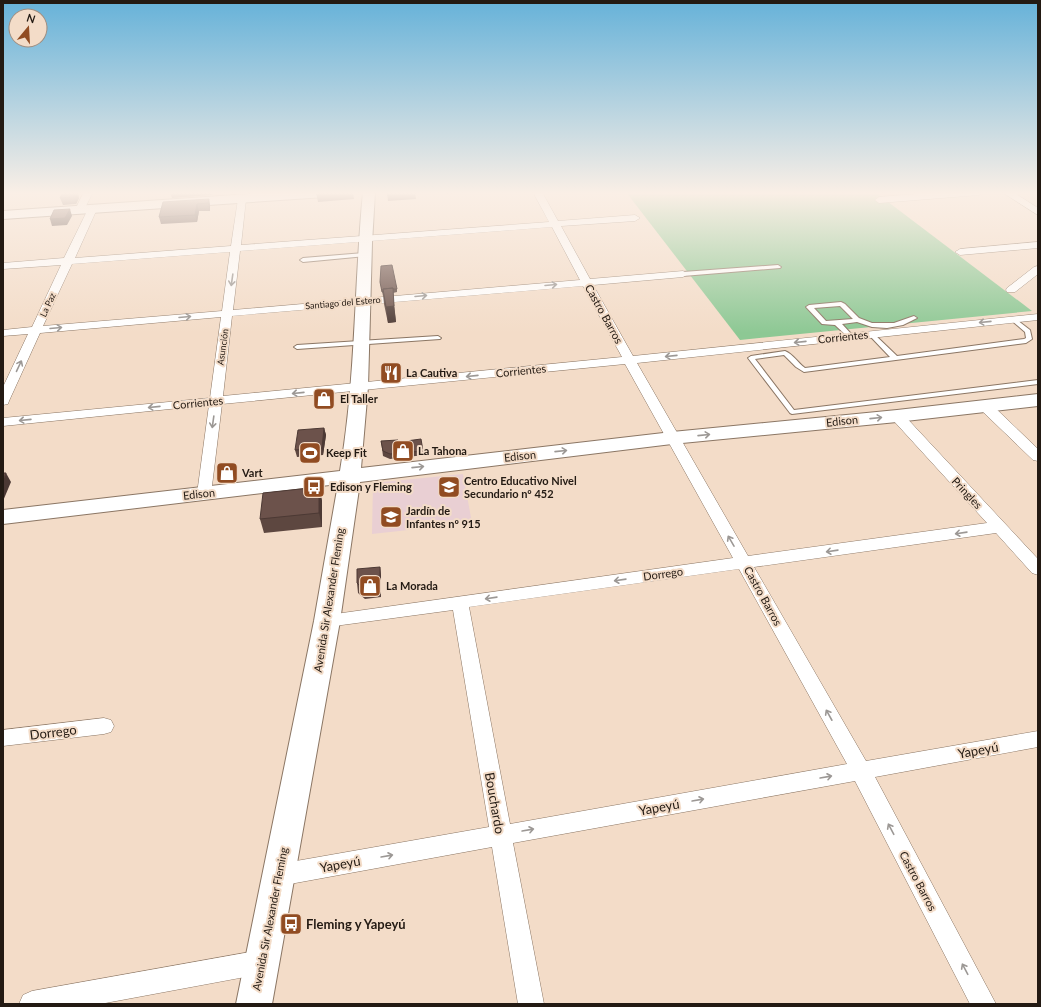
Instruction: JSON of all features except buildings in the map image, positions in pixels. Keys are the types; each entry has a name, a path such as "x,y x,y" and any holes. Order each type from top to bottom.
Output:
{"street":[{"name":"La Paz","path":"3,401 68,261 76,239"},
{"name":"Asunción","path":"204,494 238,239"},
{"path":"3,266 353,239"},
{"name":"Avenida Sir Alexander Fleming","path":"254,1004 327,621 353,456 359,387 366,239"},
{"name":"Castro Barros","path":"563,239 672,438 861,771 983,1004"},
{"path":"960,252 1038,244"},
{"path":"1012,290 1038,269"},
{"name":"Santiago del Estero","path":"3,333 683,274"},
{"name":"Corrientes","path":"3,422 629,360 1038,317"},
{"name":"Edison","path":"3,517 672,438 897,416 1038,400"},
{"path":"985,406 1038,457"},
{"name":"Pringles","path":"897,416 1038,569"},
{"name":"Dorrego","path":"327,621 1000,528"},
{"name":"Bouchardo","path":"460,603 531,1004"},
{"name":"Dorrego","path":"3,738 104,726"},
{"name":"Yapeyú","path":"279,875 1038,739"},
{"path":"32,1004 261,962"}],"lane":[{"path":"303,260 364,255"},
{"path":"683,274 778,267"},
{"path":"859,320 824,323 809,307 841,304 859,320 877,326 906,323 914,318"},
{"path":"1013,319 1028,331 1029,339 1026,341 804,370 785,353 751,358 792,412 1038,382"},
{"path":"837,323 850,337"},
{"path":"871,334 895,358"},
{"path":"297,347 438,338"}],"shaded area":[{"path":"463,474 472,523 372,534 373,483"}],"green space":[{"path":"662,239 937,239 1032,311 740,340"}],"place":[{"name":"La Cautiva","path":"391,373"},
{"name":"El Taller","path":"324,399"},
{"name":"La Tahona","path":"403,451"},
{"name":"Keep Fit","path":"310,453"},
{"name":"Vart","path":"227,473"},
{"name":"Edison y Fleming","path":"314,487"},
{"name":"Centro Educativo Nivel Secundario nº 452","path":"449,487"},
{"name":"Jardín de Infantes nº 915","path":"391,517"},
{"name":"La Morada","path":"370,586"},
{"name":"Fleming y Yapeyú","path":"291,924"}]}
